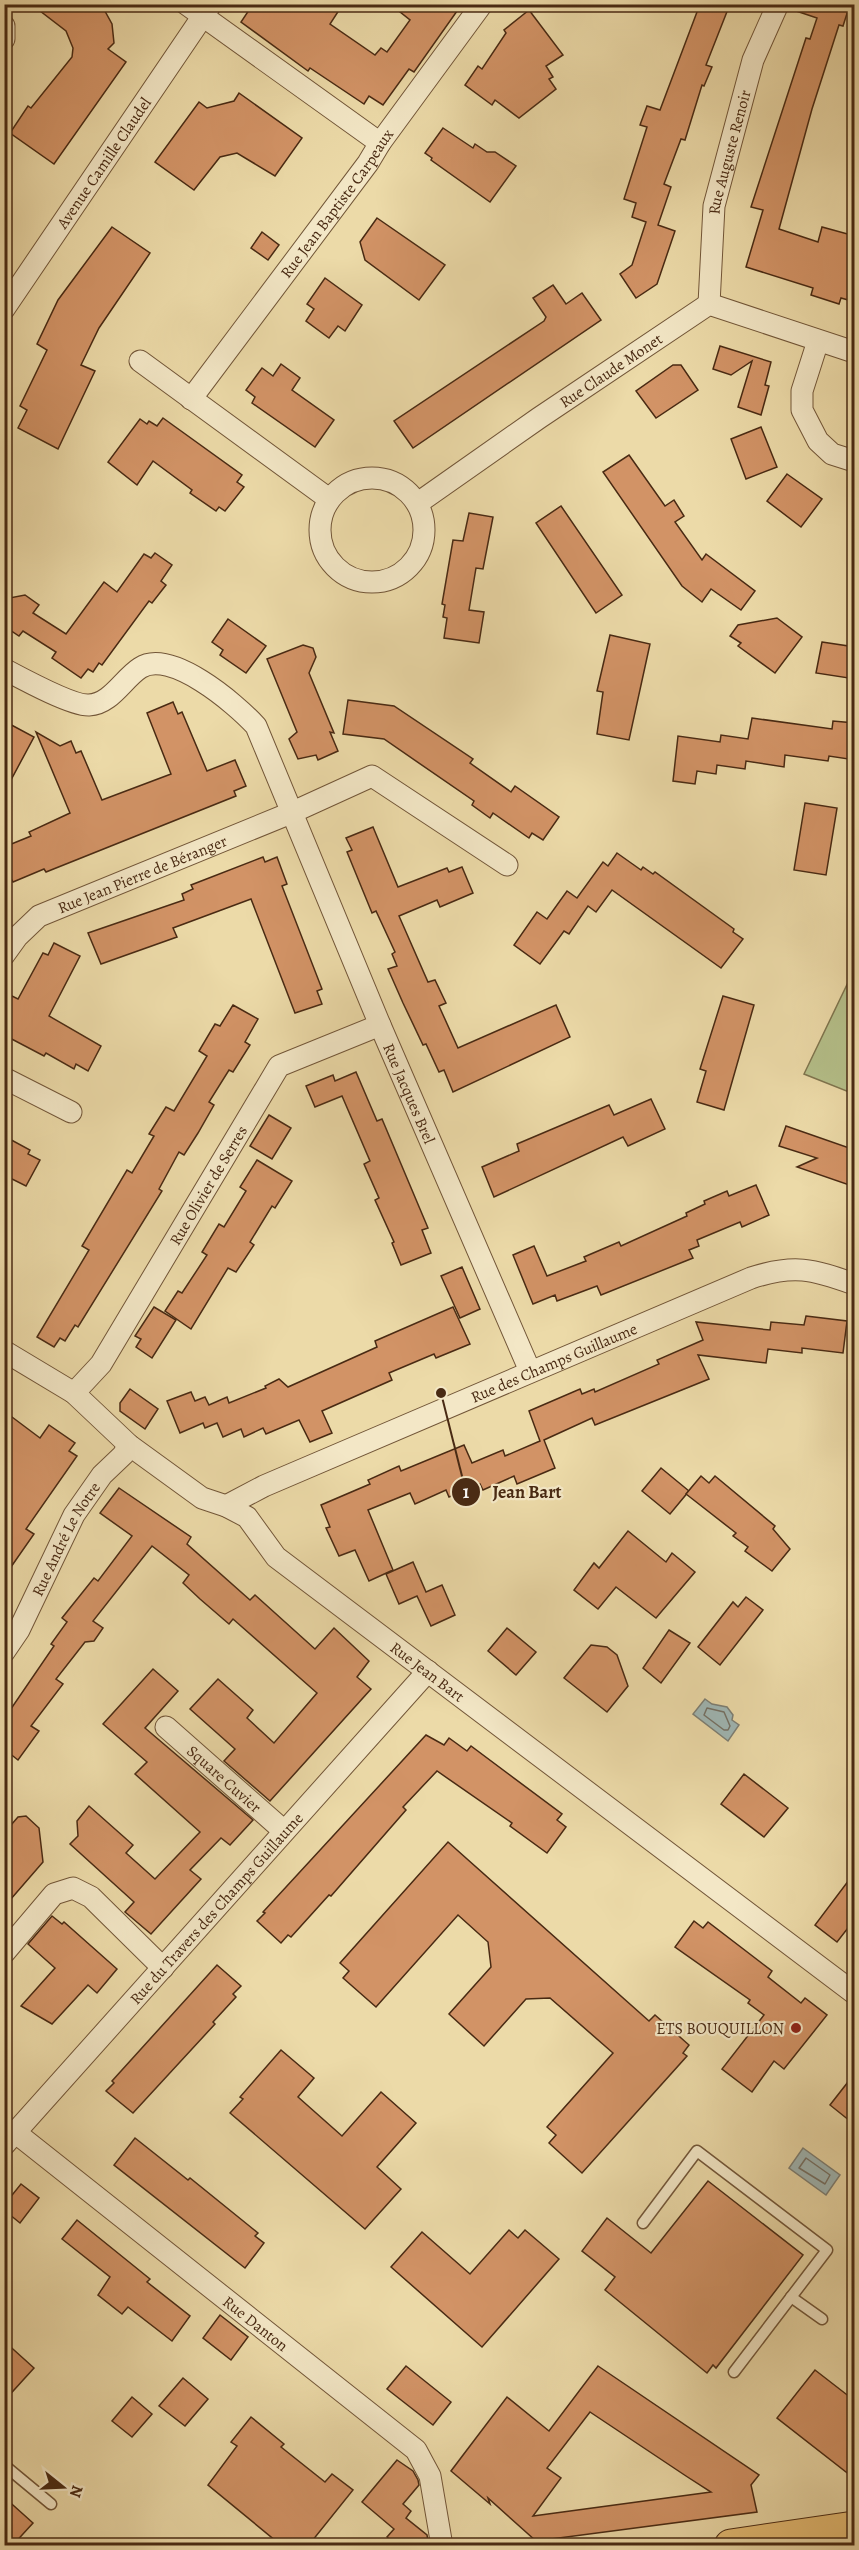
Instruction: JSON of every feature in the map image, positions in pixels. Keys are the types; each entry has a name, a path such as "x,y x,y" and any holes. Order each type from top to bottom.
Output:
{"main road":[{"path":"731,2546 771,2543 855,2529"}],"street":[{"name":"Rue Jean Baptiste Carpeaux","path":"191,399 368,163 380,143 482,4"},
{"name":"Rue Auguste Renoir","path":"710,304 714,206 753,60 777,4"},
{"path":"200,9 380,143"},
{"name":"Avenue Camille Claudel","path":"4,309 200,9"},
{"path":"4,26 4,39"},
{"path":"710,304 855,352"},
{"name":"Rue Claude Monet","path":"418,503 548,411 710,304"},
{"path":"818,341 802,391 802,410 818,441 832,454 855,461"},
{"path":"140,361 329,500"},
{"path":"375,477 392,480 407,490 418,503 424,517 425,532 415,561 398,575 375,582 358,581 343,574 331,562 323,548 319,531 322,514 329,500 342,487 357,479 375,477"},
{"name":"Rue Jacques Brel","path":"4,669 39,687 86,705 100,703 141,667 164,662 178,667 221,694 256,726 380,1025 530,1371"},
{"path":"293,812 372,776 507,865"},
{"name":"Rue Jean Pierre de Béranger","path":"4,955 17,937 39,916 293,812"},
{"name":"Rue Olivier de Serres","path":"74,1393 100,1364 279,1066 380,1025"},
{"path":"4,1078 71,1112"},
{"name":"Rue des Champs Guillaume","path":"226,1506 264,1486 751,1278 781,1269 801,1269 855,1284"},
{"name":"Rue Jean Bart","path":"4,1351 74,1393 129,1445 202,1498 226,1506 247,1517 276,1557 855,1993"},
{"name":"Rue André Le Notre","path":"7,1643 74,1515 102,1475 123,1455 129,1445"},
{"name":"Rue du Travers des Champs Guillaume","path":"10,2139 428,1671"},
{"name":"Square Cuvier","path":"166,1727 284,1831"},
{"path":"4,1953 54,1894 73,1888 91,1897 163,1968"},
{"name":"Rue Danton","path":"10,2139 416,2450 430,2476 442,2546"}],"lane":[{"path":"643,2223 698,2151 827,2250 734,2372"},
{"path":"791,2297 822,2319"},
{"path":"4,2465 51,2504"}],"green space":[{"path":"854,970 854,1094 804,1074"}],"water":[{"path":"705,1699 712,1704 727,1707 733,1715 732,1720 739,1725 728,1741 693,1714"},
{"path":"803,2148 840,2175 826,2195 789,2168"}],"building":[{"path":"31,4 101,4 112,24 114,43 108,49 126,62 54,164 10,133 28,106 31,108 72,57 73,48 66,31"},
{"path":"253,4 343,4 330,24 375,55 381,48 387,52 410,20 390,4 462,4 414,72 409,69 383,105 369,96 364,104 310,68 308,71 241,22"},
{"path":"700,4 730,4 706,65 712,67 704,86 702,85 685,140 681,139 664,184 671,187 658,225 675,231 657,284 636,298 620,274 632,265 646,222 632,217 636,203 624,199 647,127 640,125 647,106 660,110"},
{"path":"790,4 850,4 843,26 839,25 812,109 779,229 818,242 822,227 855,236 855,302 841,298 839,304 811,295 813,288 746,267 763,210 751,207 806,38 810,39 817,18 790,9"},
{"path":"529,10 563,55 546,66 553,77 549,79 556,89 519,118 495,100 492,105 465,85 478,66 482,69 506,33 504,30"},
{"path":"239,93 302,138 275,176 237,153 220,157 194,190 155,162 199,102 207,108 234,101"},
{"path":"443,128 473,148 475,144 487,152 495,152 516,166 490,202 431,160 432,158 425,153"},
{"path":"377,218 445,265 419,300 365,260 360,242"},
{"path":"112,227 150,253 99,328 81,365 95,371 58,449 18,428 27,410 20,406 47,350 37,344 58,300"},
{"path":"262,232 279,245 268,260 251,248"},
{"path":"325,278 362,305 345,331 338,326 329,338 306,321 314,309 307,304"},
{"path":"553,285 566,304 582,293 601,320 413,448 394,421 544,321 546,317 533,298"},
{"path":"720,346 771,362 765,385 769,386 761,415 738,407 752,361 731,375 713,369"},
{"path":"281,364 300,378 292,390 334,420 315,447 252,403 255,397 246,390 262,368 273,376"},
{"path":"673,365 681,365 698,390 656,418 636,391"},
{"path":"163,418 242,475 237,482 244,487 225,511 219,507 216,511 190,493 192,490 153,461 137,485 108,462 140,419 147,424 149,421 157,426"},
{"path":"761,427 777,467 746,479 731,439"},
{"path":"629,455 665,506 674,500 684,516 675,522 702,560 706,554 755,591 741,610 711,589 702,602 682,586 603,472"},
{"path":"787,474 822,499 801,527 767,501"},
{"path":"561,506 622,595 596,613 536,523"},
{"path":"469,513 493,517 483,569 476,568 469,610 484,612 479,643 444,638 447,618 443,617 445,605 442,604 453,540 463,541"},
{"path":"155,553 172,565 161,581 166,585 152,603 149,601 102,665 99,663 93,672 88,669 81,678 52,658 56,652 23,631 19,636 4,626 4,599 25,595 39,605 33,613 66,634 104,582 117,592 144,554 151,558"},
{"path":"777,618 802,637 775,673 738,646 741,643 730,636 738,625"},
{"path":"228,619 266,646 246,673 220,655 223,650 212,642"},
{"path":"610,635 650,644 629,740 597,734 603,692 597,691"},
{"path":"822,642 855,647 855,679 816,673"},
{"path":"303,645 313,648 316,657 309,673 334,733 330,732 338,751 318,760 316,755 298,759 289,739 297,732 267,659"},
{"path":"348,700 394,706 473,759 470,763 511,792 515,786 559,817 543,840 532,833 529,838 493,813 490,818 472,805 474,801 384,739 343,734"},
{"path":"173,702 178,714 182,712 207,771 235,760 246,786 234,791 236,796 46,872 44,869 13,882 10,877 4,879 4,847 31,836 29,832 70,813 36,732 60,746 71,741 76,753 81,751 102,800 171,774 147,713"},
{"path":"752,718 832,729 833,721 855,723 855,760 829,756 828,761 785,755 784,767 746,761 745,769 717,765 716,774 697,771 695,784 673,781 678,736 720,742 721,735 748,739"},
{"path":"4,721 34,737 4,793"},
{"path":"805,803 837,808 826,875 794,870"},
{"path":"373,827 398,887 447,868 449,872 462,867 473,893 440,907 437,900 399,916 428,982 435,980 446,1003 439,1006 458,1048 556,1005 570,1037 453,1092 444,1070 439,1072 426,1044 423,1045 403,1003 388,969 397,966 392,954 395,952 376,911 372,913 347,852 352,850 346,838"},
{"path":"617,853 641,870 643,867 653,874 655,872 734,929 733,932 743,939 721,968 612,890 596,912 588,906 569,934 564,931 540,964 514,945 537,912 547,919 567,891 577,898 603,862 608,866"},
{"path":"263,857 265,862 277,857 287,884 282,886 322,989 317,991 322,1004 295,1013 251,899 173,928 177,937 101,964 88,933 184,900 182,894 193,889 191,885"},
{"path":"54,943 80,956 49,1016 101,1046 88,1071 76,1064 74,1069 46,1053 44,1056 4,1035 4,1006 10,995 18,999 43,953 48,955"},
{"path":"723,996 754,1005 724,1110 697,1102 706,1071 700,1069"},
{"path":"233,1005 258,1019 245,1042 250,1045 233,1072 229,1070 209,1102 214,1105 198,1133 184,1155 179,1152 159,1189 162,1191 78,1327 75,1325 65,1341 60,1338 54,1347 37,1337 89,1250 82,1246 127,1170 132,1173 154,1136 149,1134 166,1107 174,1111 207,1056 199,1051 215,1024 220,1026"},
{"path":"356,1072 377,1121 382,1119 428,1228 422,1230 431,1253 401,1265 392,1243 394,1242 375,1200 379,1198 364,1164 370,1161 342,1096 315,1107 306,1086 333,1075 335,1081"},
{"path":"651,1099 665,1129 628,1146 623,1137 494,1197 482,1167 519,1151 517,1144 609,1105 614,1115"},
{"path":"269,1115 291,1128 272,1159 250,1146"},
{"path":"786,1126 855,1150 855,1187 797,1167 817,1158 779,1146"},
{"path":"4,1136 30,1150 28,1154 40,1160 26,1186 4,1175"},
{"path":"257,1160 292,1181 275,1208 272,1206 250,1242 254,1245 236,1272 228,1268 191,1329 165,1311 178,1291 182,1293 207,1255 202,1252 219,1224 224,1227 246,1191 240,1187"},
{"path":"756,1185 769,1215 742,1227 740,1222 697,1240 699,1246 689,1250 693,1258 601,1295 597,1286 557,1301 555,1295 533,1304 513,1255 534,1246 547,1276 586,1261 584,1257 619,1242 621,1246 687,1216 686,1213 705,1204 704,1201 727,1191 729,1196"},
{"path":"462,1267 480,1309 460,1318 441,1276"},
{"path":"154,1307 176,1320 152,1358 136,1347 141,1339 135,1336"},
{"path":"453,1307 470,1344 436,1358 434,1354 389,1373 392,1380 322,1411 332,1433 310,1442 299,1420 266,1434 263,1428 244,1437 241,1429 223,1437 217,1423 205,1428 203,1423 180,1433 167,1401 191,1392 195,1401 205,1397 209,1405 227,1397 229,1403 266,1388 265,1386 279,1379 288,1387 377,1347 375,1341"},
{"path":"806,1316 847,1321 843,1353 802,1348 802,1353 768,1349 766,1363 698,1355 709,1379 595,1425 592,1418 544,1440 555,1468 517,1484 514,1476 483,1490 480,1484 449,1497 446,1490 415,1504 410,1493 368,1510 393,1570 369,1581 355,1550 339,1556 326,1528 330,1527 321,1505 370,1484 368,1480 399,1466 401,1471 464,1445 472,1463 503,1450 505,1456 540,1441 529,1411 580,1389 582,1394 594,1389 595,1392 659,1364 657,1360 703,1340 696,1322 770,1330 771,1322 804,1325"},
{"path":"130,1389 158,1409 145,1429 120,1411 120,1403"},
{"path":"4,1411 40,1438 49,1425 75,1443 69,1451 77,1456 26,1529 34,1534 4,1577"},
{"path":"661,1468 689,1491 670,1514 642,1491"},
{"path":"701,1476 709,1483 715,1476 775,1526 773,1529 790,1549 772,1571 745,1551 748,1547 733,1536 736,1533 686,1494"},
{"path":"119,1488 191,1537 187,1544 250,1600 255,1595 315,1649 334,1628 369,1661 357,1677 371,1689 270,1801 224,1761 235,1749 190,1709 218,1679 253,1710 247,1718 274,1743 317,1693 233,1619 229,1624 200,1599 183,1583 189,1575 152,1546 93,1621 103,1628 94,1641 85,1642 56,1679 63,1684 31,1726 39,1731 18,1760 4,1749 4,1719 54,1646 51,1644 67,1622 62,1618 94,1578 98,1581 132,1536 100,1513"},
{"path":"628,1531 666,1562 672,1553 695,1572 656,1618 616,1587 598,1609 574,1590 594,1563 599,1568"},
{"path":"413,1562 426,1592 442,1585 455,1615 431,1626 417,1596 399,1604 386,1574"},
{"path":"746,1597 763,1610 720,1665 698,1647 733,1602 738,1607"},
{"path":"507,1628 536,1652 516,1675 488,1651"},
{"path":"669,1630 690,1643 661,1683 643,1668"},
{"path":"591,1645 607,1647 617,1655 628,1686 607,1712 564,1678"},
{"path":"153,1669 178,1691 145,1728 253,1820 230,1845 221,1838 190,1870 201,1879 151,1934 125,1912 134,1902 70,1844 78,1836 77,1821 89,1806 133,1845 126,1853 155,1879 200,1832 135,1774 147,1762 103,1724"},
{"path":"426,1735 444,1745 449,1738 467,1751 471,1746 562,1814 557,1820 566,1827 547,1853 510,1826 512,1823 437,1771 403,1807 406,1810 331,1896 329,1895 291,1937 288,1935 281,1943 257,1921 265,1913 263,1912"},
{"path":"744,1774 788,1808 764,1837 721,1804"},
{"path":"26,1816 39,1828 43,1862 4,1907 4,1833 18,1817"},
{"path":"448,1842 649,2021 655,2015 689,2045 683,2053 687,2056 582,2173 549,2143 556,2135 547,2127 613,2053 550,1998 526,1999 484,2046 449,2014 491,1967 488,1942 458,1915 376,2007 343,1978 349,1971 340,1963"},
{"path":"855,1872 855,1919 837,1942 815,1925"},
{"path":"52,1916 62,1924 64,1922 117,1969 97,1993 88,1985 52,2024 21,2006 55,1968 28,1944"},
{"path":"694,1921 703,1928 708,1922 772,1971 768,1977 801,2003 805,1998 827,2015 784,2069 774,2061 752,2092 722,2069 764,2015 748,2003 750,2000 675,1947"},
{"path":"217,1965 241,1986 233,1994 236,1997 213,2022 215,2024 133,2113 106,2091 114,2083 112,2081"},
{"path":"281,2050 314,2078 298,2097 342,2136 381,2092 416,2123 377,2167 401,2189 365,2229 230,2113 243,2099 240,2097"},
{"path":"855,2073 855,2125 830,2105"},
{"path":"135,2138 188,2180 190,2178 258,2233 255,2236 264,2243 245,2268 114,2165"},
{"path":"708,2181 803,2255 716,2368 713,2365 707,2373 605,2290 615,2277 582,2251 607,2218 651,2253"},
{"path":"21,2184 39,2198 20,2223 4,2210 4,2205"},
{"path":"77,2220 150,2279 147,2282 190,2316 172,2341 128,2307 122,2314 98,2295 110,2277 62,2239"},
{"path":"509,2230 518,2238 525,2230 559,2259 482,2347 391,2267 422,2232 470,2274"},
{"path":"220,2315 248,2337 231,2360 203,2338"},
{"path":"4,2341 34,2368 4,2401"},
{"path":"406,2366 451,2402 433,2425 387,2389"},
{"path":"598,2366 759,2475 751,2485 757,2512 536,2541 488,2498 490,2504 451,2471 507,2397 549,2431","holes":["590,2412 711,2492 533,2516 561,2478 547,2468"]},
{"path":"815,2370 855,2401 855,2479 777,2418"},
{"path":"183,2378 208,2399 185,2426 159,2406"},
{"path":"132,2397 152,2414 132,2437 112,2421"},
{"path":"251,2417 284,2444 281,2447 325,2482 332,2474 353,2490 308,2546 282,2546 208,2485 237,2446 231,2442"},
{"path":"397,2460 413,2471 418,2480 419,2485 403,2504 411,2511 406,2518 427,2535 429,2546 397,2546 387,2537 394,2529 362,2502"},
{"path":"4,2497 33,2523 12,2546 4,2546"}],"place":[{"name":"Jean Bart","path":"441,1393"},
{"name":"ETS BOUQUILLON","path":"796,2028"}]}
